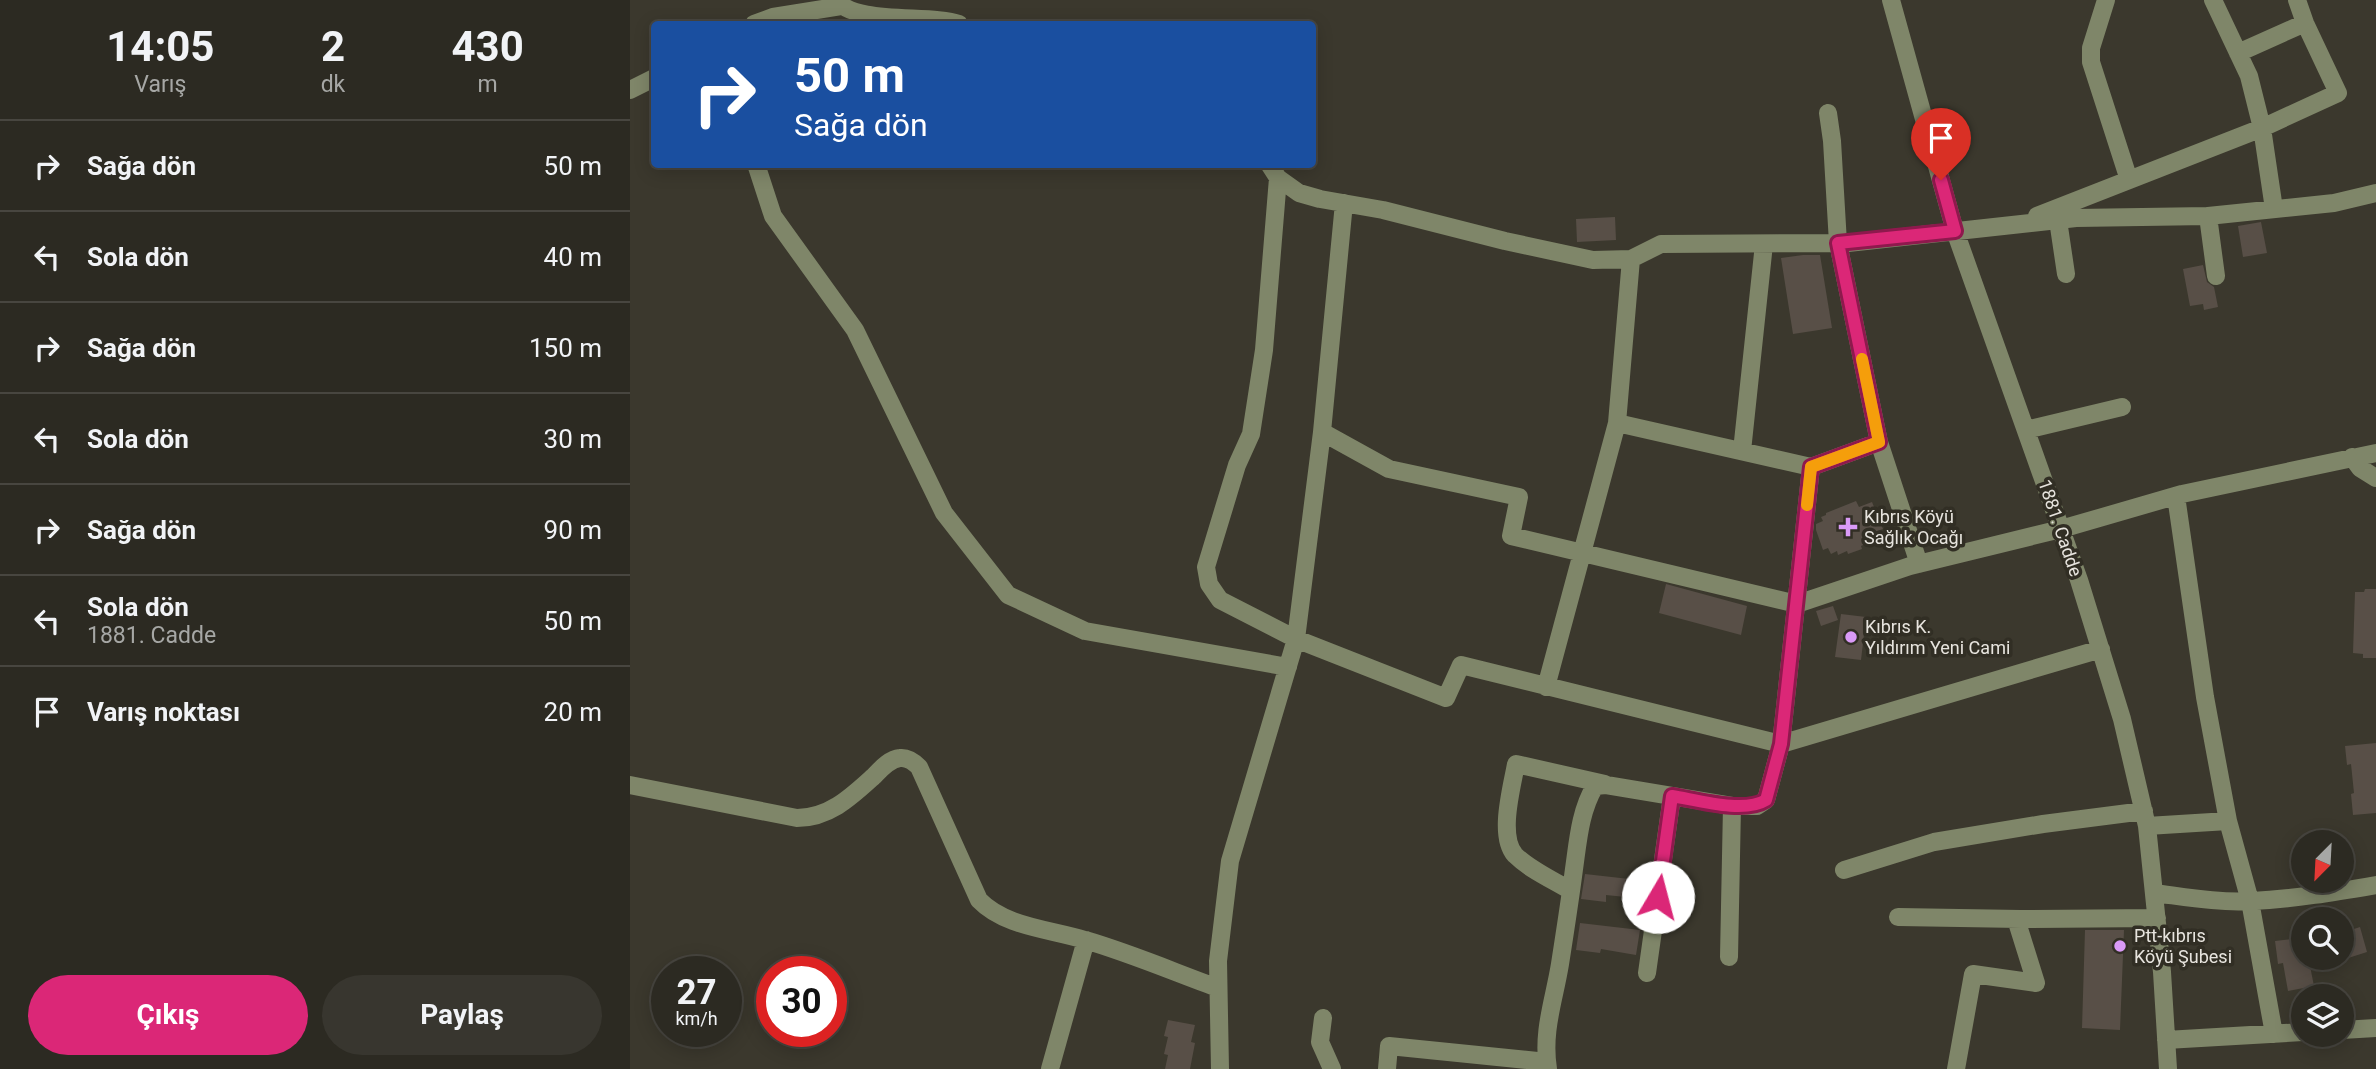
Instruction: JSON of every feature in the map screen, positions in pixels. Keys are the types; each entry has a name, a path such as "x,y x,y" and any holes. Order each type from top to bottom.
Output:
{"street":[{"name":"1881. Cadde","path":"1891,0 1955,231 2061,528 2122,719 2146,818 2157,918 2168,1069"},
{"path":"2106,0 2091,48 2091,62 2129,180"},
{"path":"2213,0 2249,76 2262,128 2274,209"},
{"path":"2017,225 2262,128 2338,93 2297,0"},
{"path":"763,21 839,3 868,15 929,21"},
{"path":"2238,53 2305,23"},
{"path":"630,90 651,80"},
{"path":"1828,113 1838,243 1879,442 1919,564"},
{"path":"757,168 774,216 855,330 944,513 1008,595 1085,631 1288,667"},
{"path":"1274,171 1299,193 1593,260 1631,258 1661,244 1838,243 2058,220 2208,216 2334,203 2376,192"},
{"path":"1274,171 1264,350 1251,434 1237,465 1206,567 1209,584 1220,600 1296,639 1446,698 1461,665 1781,744 2101,649"},
{"path":"1220,1069 1218,961 1230,861 1296,639 1322,432 1344,203"},
{"path":"2208,216 2216,276"},
{"path":"2058,220 2066,274"},
{"path":"1742,451 1764,244"},
{"path":"1546,687 1617,423 1631,258"},
{"path":"2026,429 2122,407"},
{"path":"1617,423 1811,467 1879,442"},
{"path":"1322,432 1389,469 1519,497 1511,536 1797,604 1919,564 2176,496 2376,453"},
{"path":"2352,457 2360,468 2376,478"},
{"path":"1571,891 1514,854 1506,839 1516,764 1606,785 1732,806 1757,806 1766,800 1781,744 1811,467"},
{"path":"2176,496 2205,696 2228,821 2250,901 2274,1034"},
{"path":"630,785 807,818 833,809 849,799 886,764 902,758 911,761 919,767 979,900 986,907 1007,919 1086,940 1218,988"},
{"path":"1387,1069 1389,1046 1548,1065 1545,1048 1549,1012 1560,967 1578,839 1587,799 1595,786 1606,785"},
{"path":"1647,973 1672,796"},
{"path":"1729,957 1732,806"},
{"path":"1844,870 1934,842 2043,824 2146,818 2228,821"},
{"path":"2154,893 2198,899 2250,901 2328,894 2376,885"},
{"path":"1898,917 2157,918"},
{"path":"1956,1069 1973,974 2036,983 2016,919"},
{"path":"1050,1069 1086,940"},
{"path":"1322,1018 1320,1042 1332,1069"},
{"path":"2354,1029 2376,1028"},
{"path":"2166,1040 2291,1033"}],"building":[{"path":"1615,217 1616,240 1577,242 1576,219"},
{"path":"2261,222 2267,253 2243,257 2238,226"},
{"path":"1820,255 1832,328 1793,334 1781,258"},
{"path":"2203,265 2207,282 2214,287 2218,307 2204,310 2203,304 2190,306 2183,269"},
{"name":"Kıbrıs Köyü Sağlık Ocağı","path":"1856,501 1859,507 1872,502 1883,529 1877,531 1880,537 1861,546 1862,549 1848,554 1847,551 1838,555 1837,551 1831,554 1828,548 1823,550 1816,524 1823,521 1821,517 1826,513"},
{"path":"1666,584 1747,606 1741,635 1659,613"},
{"path":"2365,589 2376,589 2376,658 2363,658 2363,654 2353,653 2355,592 2364,592"},
{"path":"1833,606 1838,620 1821,626 1816,611"},
{"name":"Kıbrıs K. Yıldırım Yeni Cami","path":"1841,614 1866,617 1861,660 1835,657"},
{"path":"2376,743 2376,813 2353,815 2351,764 2347,765 2345,746"},
{"path":"1585,874 1647,881 1645,899 1606,895 1606,902 1581,899"},
{"path":"1580,923 1640,930 1636,955 1601,949 1600,953 1576,950"},
{"path":"2360,927 2367,952 2354,956 2354,929"},
{"path":"2085,930 2124,930 2120,1030 2082,1028"},
{"path":"2291,939 2291,970 2311,970 2314,984 2291,984 2291,990 2288,991 2283,963 2278,964 2275,941"},
{"path":"1168,1020 1195,1025 1190,1069 1165,1069 1168,1055 1164,1054 1168,1037 1164,1036"}],"slow traffic":[{"path":"1807,505 1811,467 1879,442 1862,359"}],"place":[{"name":"Kıbrıs Köyü Sağlık Ocağı","path":"1848,527"},
{"name":"Kıbrıs K. Yıldırım Yeni Cami","path":"1851,637"},
{"name":"Ptt-kıbrıs Köyü Şubesi","path":"2120,946"}],"route":[{"path":"1658,897 1672,796 1732,806 1757,806 1766,800 1781,744 1811,467 1879,442 1838,243 1955,231 1941,180"}]}
